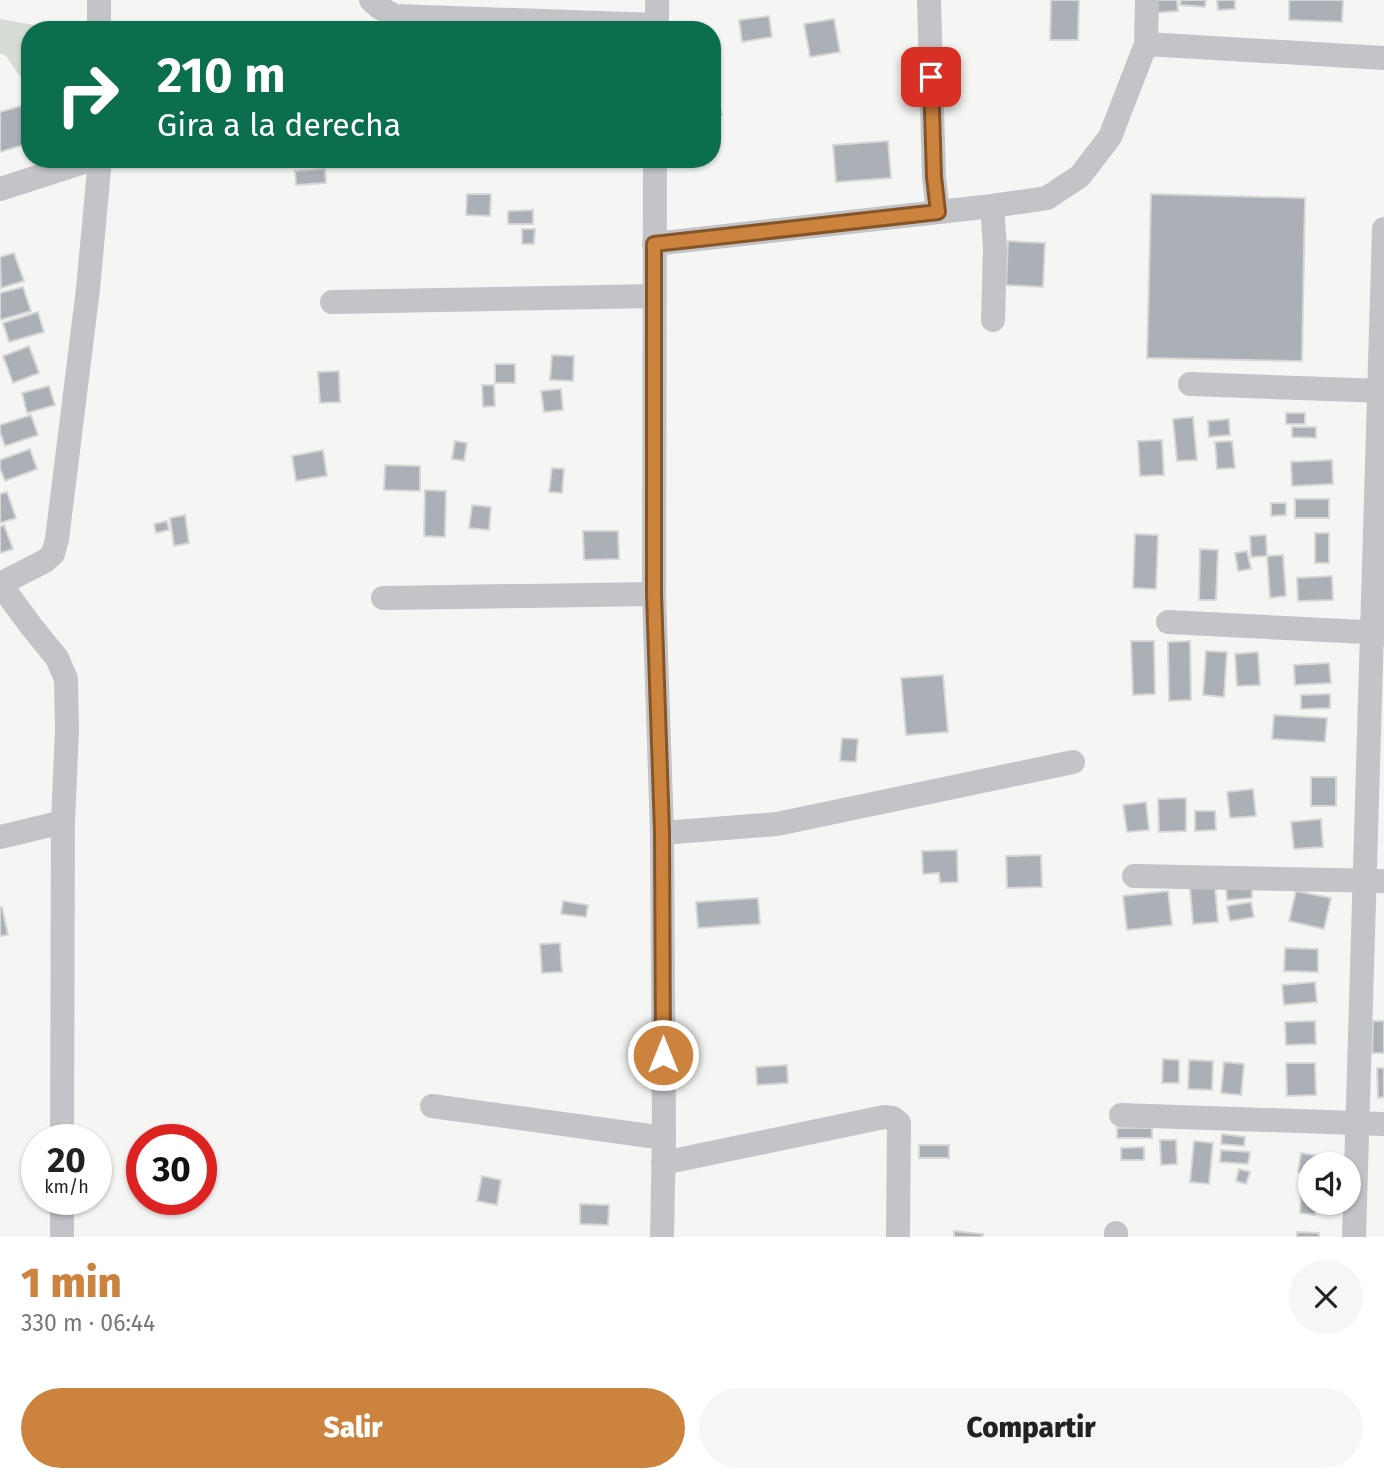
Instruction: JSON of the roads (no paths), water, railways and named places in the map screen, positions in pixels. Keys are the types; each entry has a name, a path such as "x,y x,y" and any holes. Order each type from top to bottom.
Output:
{"street":[{"path":"99,0 99,21"},
{"path":"371,0 395,16 514,21"},
{"path":"657,0 657,21"},
{"path":"929,0 934,177 938,212"},
{"path":"654,244 1047,198 1080,176 1110,136 1146,44 1147,0"},
{"path":"1146,44 1384,58"},
{"path":"0,189 65,168"},
{"path":"62,1124 66,680 57,658 0,584 45,561 53,554 57,540 88,289 99,168"},
{"path":"655,168 654,594 662,832 662,1237"},
{"path":"992,206 995,248 993,320"},
{"path":"1354,1237 1357,1124 1374,881 1384,229"},
{"path":"332,302 655,296"},
{"path":"1190,384 1382,391"},
{"path":"383,598 654,594"},
{"path":"1168,622 1378,633"},
{"path":"662,832 777,824 1073,762"},
{"path":"0,837 63,822"},
{"path":"1134,876 1374,881"},
{"path":"432,1106 663,1150 884,1117 893,1118 899,1123 898,1237"},
{"path":"1121,1115 1384,1124"},
{"path":"62,1215 62,1237"}]}
